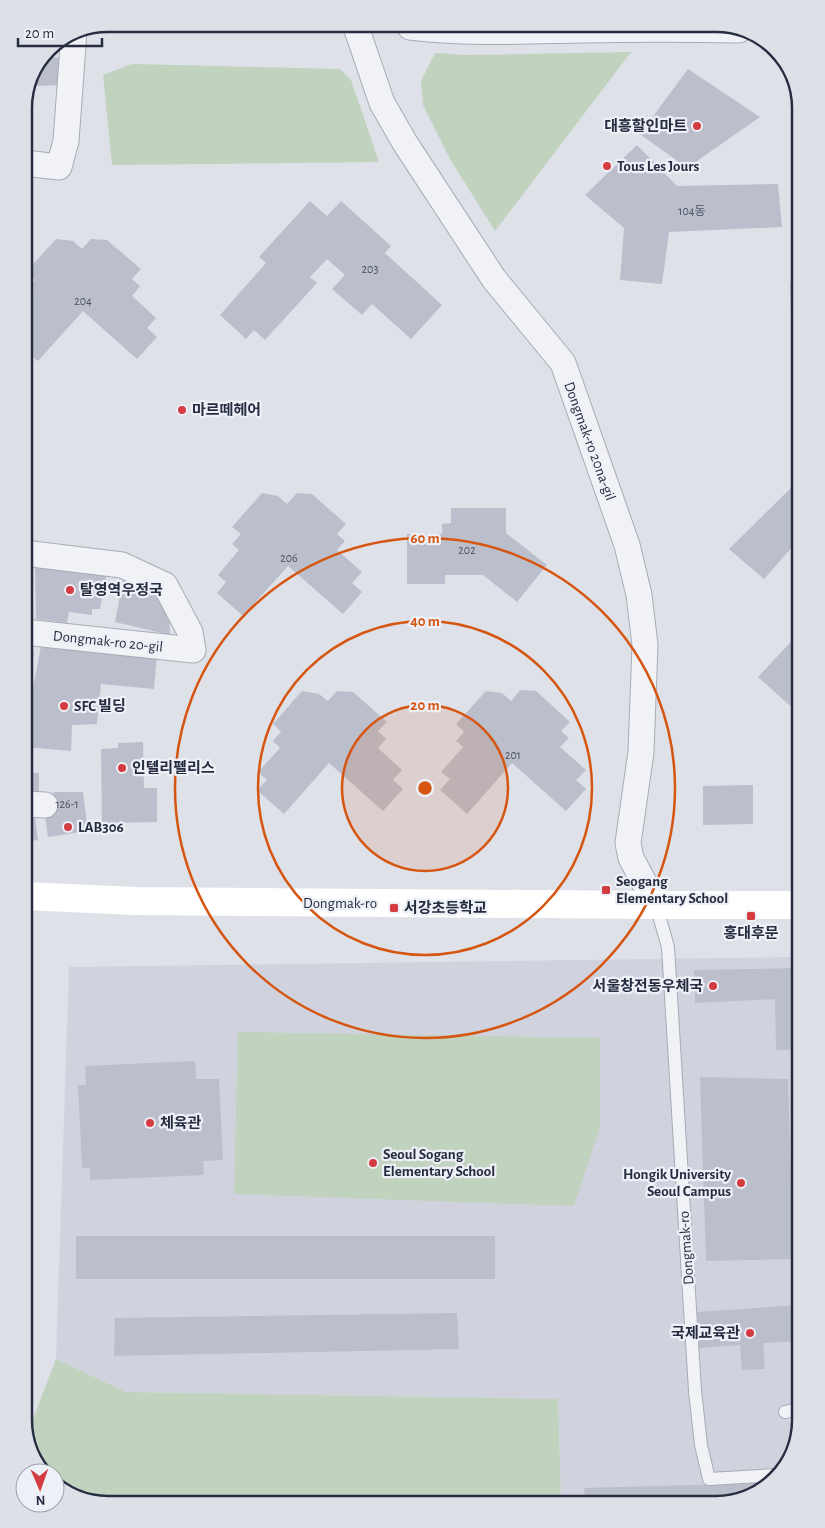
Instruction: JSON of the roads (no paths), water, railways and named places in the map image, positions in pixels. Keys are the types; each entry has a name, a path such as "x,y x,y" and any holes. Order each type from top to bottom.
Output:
{"main road":[{"name":"Dongmak-ro","path":"33,896 135,901 656,906 792,905"}],"street":[{"name":"Dongmak-ro 20na-gil","path":"358,33 382,103 405,143 494,279 562,363 627,545 639,595 645,645 641,752 628,843 631,858 656,906"},
{"path":"33,164 58,167 66,141 73,41"},
{"name":"Dongmak-ro 20-gil","path":"33,554 122,564 165,585 190,632 193,650 33,633"}],"lane":[{"name":"Dongmak-ro","path":"656,906 668,947 696,1412 701,1445 709,1479 768,1476"},
{"path":"785,1412 792,1411"}],"place":[{"name":"대흥할인마트","path":"697,126"},
{"name":"Tous Les Jours","path":"607,166"},
{"name":"마르떼헤어","path":"182,410"},
{"name":"탈영역우정국","path":"70,590"},
{"name":"SFC 빌딩","path":"64,706"},
{"name":"인텔리펠리스","path":"122,768"},
{"name":"LAB306","path":"68,827"},
{"name":"Seogang Elementary School","path":"606,890"},
{"name":"서강초등학교","path":"394,908"},
{"name":"홍대후문","path":"751,916"},
{"name":"서울창전동우체국","path":"713,986"},
{"name":"체육관","path":"150,1123"},
{"name":"Seoul Sogang Elementary School","path":"373,1163"},
{"name":"Hongik University Seoul Campus","path":"741,1183"},
{"name":"국제교육관","path":"750,1333"}]}
